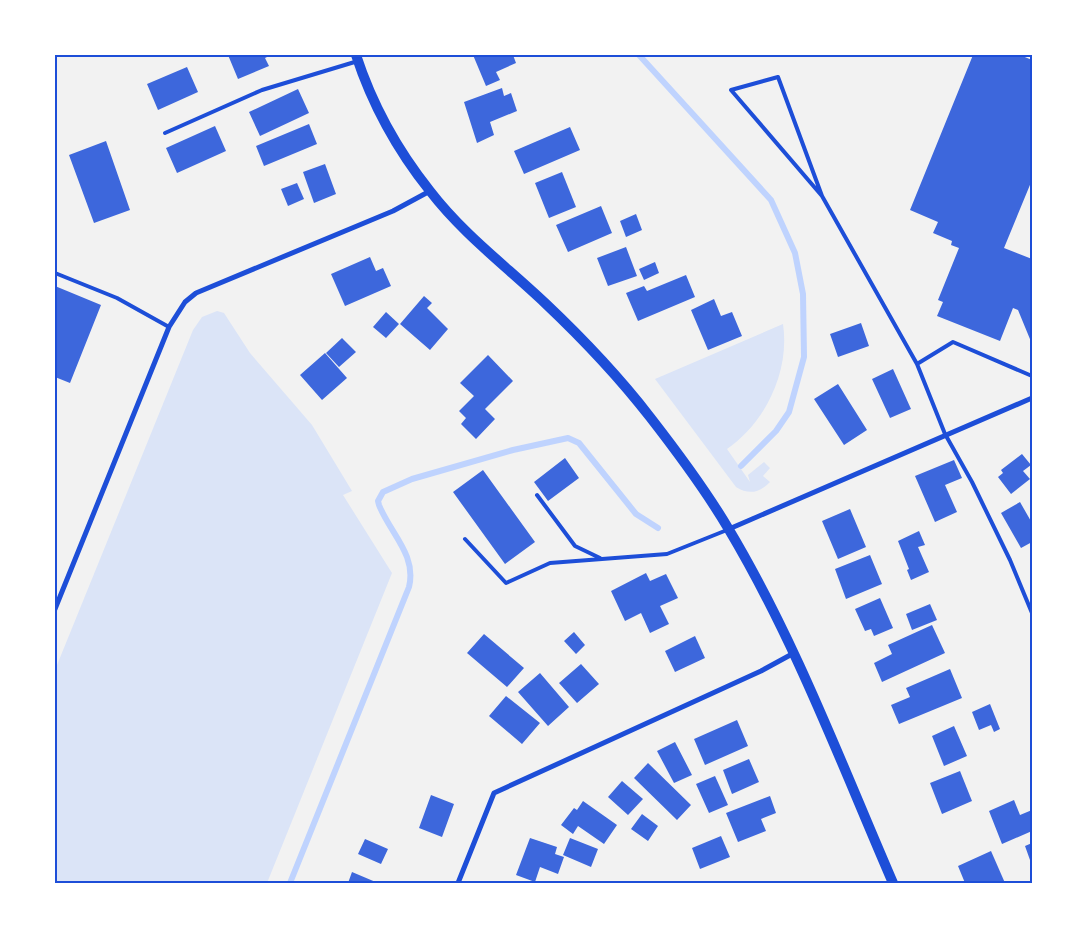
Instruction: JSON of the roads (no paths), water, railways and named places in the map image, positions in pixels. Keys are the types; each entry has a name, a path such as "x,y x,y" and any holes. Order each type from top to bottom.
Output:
{"main road":[{"path":"357,58 383,119 430,191 470,235 544,302 604,364 674,448 729,529 794,652 892,883"}],"street":[{"path":"55,609 169,327 186,302 196,293 393,211 430,191"},
{"path":"729,529 1032,398"},
{"path":"458,883 494,792 761,671 794,652"}],"lane":[{"path":"165,133 262,90 357,58"},
{"path":"822,196 731,90 778,77 822,196 917,364 945,434 976,491 1032,613"},
{"path":"55,273 117,298 169,327"},
{"path":"917,364 953,342 1032,376"},
{"path":"537,495 575,546 602,558"},
{"path":"465,539 506,583 550,563 667,554 729,529"}],"waterway":[{"path":"639,55 771,200 795,253 803,294 804,357 789,412 776,431 741,466"},
{"path":"290,883 409,587 410,575 406,554 379,505 378,501 383,492 412,479 513,450 568,438 579,443 636,514 658,528"}]}
